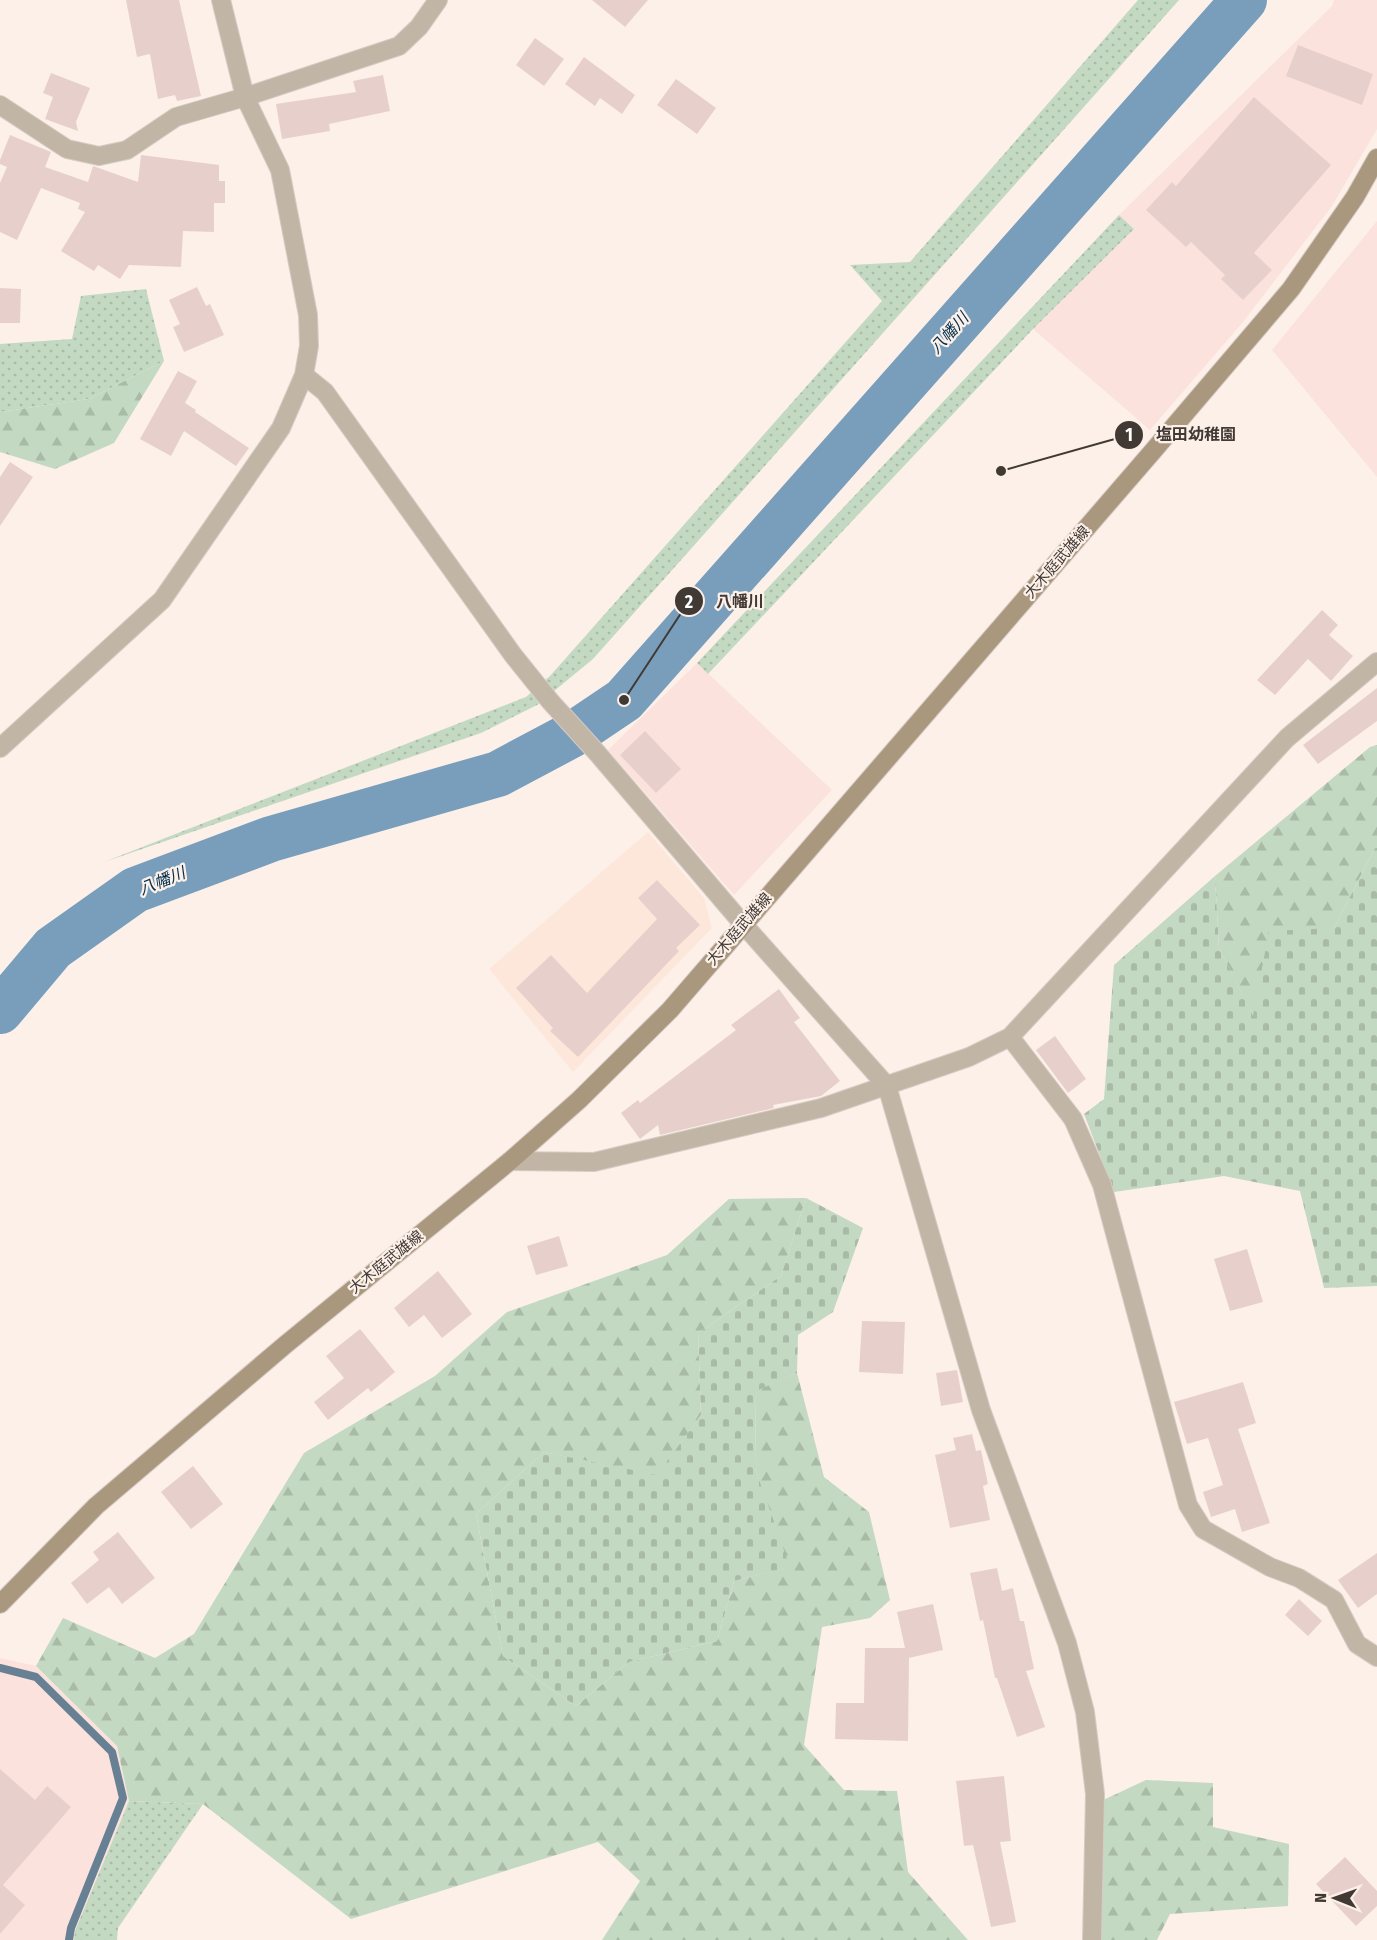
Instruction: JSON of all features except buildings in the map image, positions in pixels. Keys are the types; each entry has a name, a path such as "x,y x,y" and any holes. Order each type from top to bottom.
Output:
{"main road":[{"name":"大木庭武雄線","path":"0,1604 96,1506 285,1345 510,1161 579,1100 670,1010 1291,289 1355,197 1377,158"}],"street":[{"path":"0,748 162,600 281,428 304,375 309,346 308,315 280,170 245,97 221,0"},
{"path":"0,105 67,149 99,156 127,150 176,117 245,97 399,46 419,27 438,0"},
{"path":"304,375 325,392 513,656 743,924 887,1086 981,1410 1068,1643 1085,1712 1095,1794 1092,1940"},
{"path":"510,1161 594,1162 821,1108 969,1057 1010,1037 1287,738 1377,662"},
{"path":"1010,1037 1073,1119 1102,1185 1188,1505 1203,1529 1270,1567 1299,1578 1334,1600 1357,1644 1377,1657"}],"shaded area":[{"path":"1334,0 1377,0 1377,129 1332,206 1243,322 1150,430 1033,329 1134,229 1119,215 1332,6"},
{"path":"1377,221 1377,477 1272,350"},
{"path":"697,663 832,790 734,895 608,750"},
{"path":"648,832 704,898 712,928 573,1072 489,969"},
{"path":"0,1658 36,1666 117,1746 129,1801 75,1931 74,1940 0,1940"}],"green space":[{"path":"1138,0 1179,0 593,659 537,705 481,733 104,862 526,697 550,676 882,301 850,265 910,262"},
{"path":"1119,215 1134,229 1033,329 708,674 697,663"},
{"path":"146,289 164,361 89,399 0,412 0,344 72,339 81,296"},
{"path":"164,361 114,443 55,469 0,452 0,412 89,399"},
{"path":"1377,745 1377,848 1334,928 1253,1017 1219,948 1215,876 1370,747"},
{"path":"1377,848 1377,1286 1324,1288 1300,1191 1224,1176 1114,1192 1084,1114 1104,1099 1114,965 1215,876 1219,948 1253,1016 1269,931 1334,928"},
{"path":"806,1198 781,1276 698,1333 701,1415 657,1476 544,1452 476,1514 503,1656 576,1706 629,1662 717,1641 734,1581 789,1567 755,1468 756,1390 797,1373 824,1477 869,1512 890,1600 870,1618 822,1627 804,1745 844,1790 897,1791 908,1872 968,1940 602,1940 640,1881 598,1842 351,1919 203,1804 129,1801 117,1746 36,1666 63,1618 155,1658 194,1634 304,1453 435,1376 507,1312 667,1255 729,1199"},
{"path":"806,1198 863,1228 833,1312 798,1335 797,1373 756,1391 755,1468 790,1567 734,1581 717,1641 629,1662 576,1706 503,1656 476,1514 544,1452 657,1475 701,1415 698,1333 781,1276"},
{"path":"1146,1780 1213,1783 1213,1827 1289,1844 1288,1906 1170,1914 1157,1940 1101,1940 1099,1802"},
{"path":"129,1801 203,1804 118,1928 117,1940 74,1940 75,1931"}],"waterway":[{"name":"八幡川","path":"0,1011 53,948 135,890 271,839 498,774 575,733 624,700 1244,0"},
{"path":"0,1668 36,1677 112,1752 123,1798 71,1928 69,1940"}],"place":[{"name":"塩田幼稚園","path":"1001,471"},
{"name":"八幡川","path":"624,700"}]}
